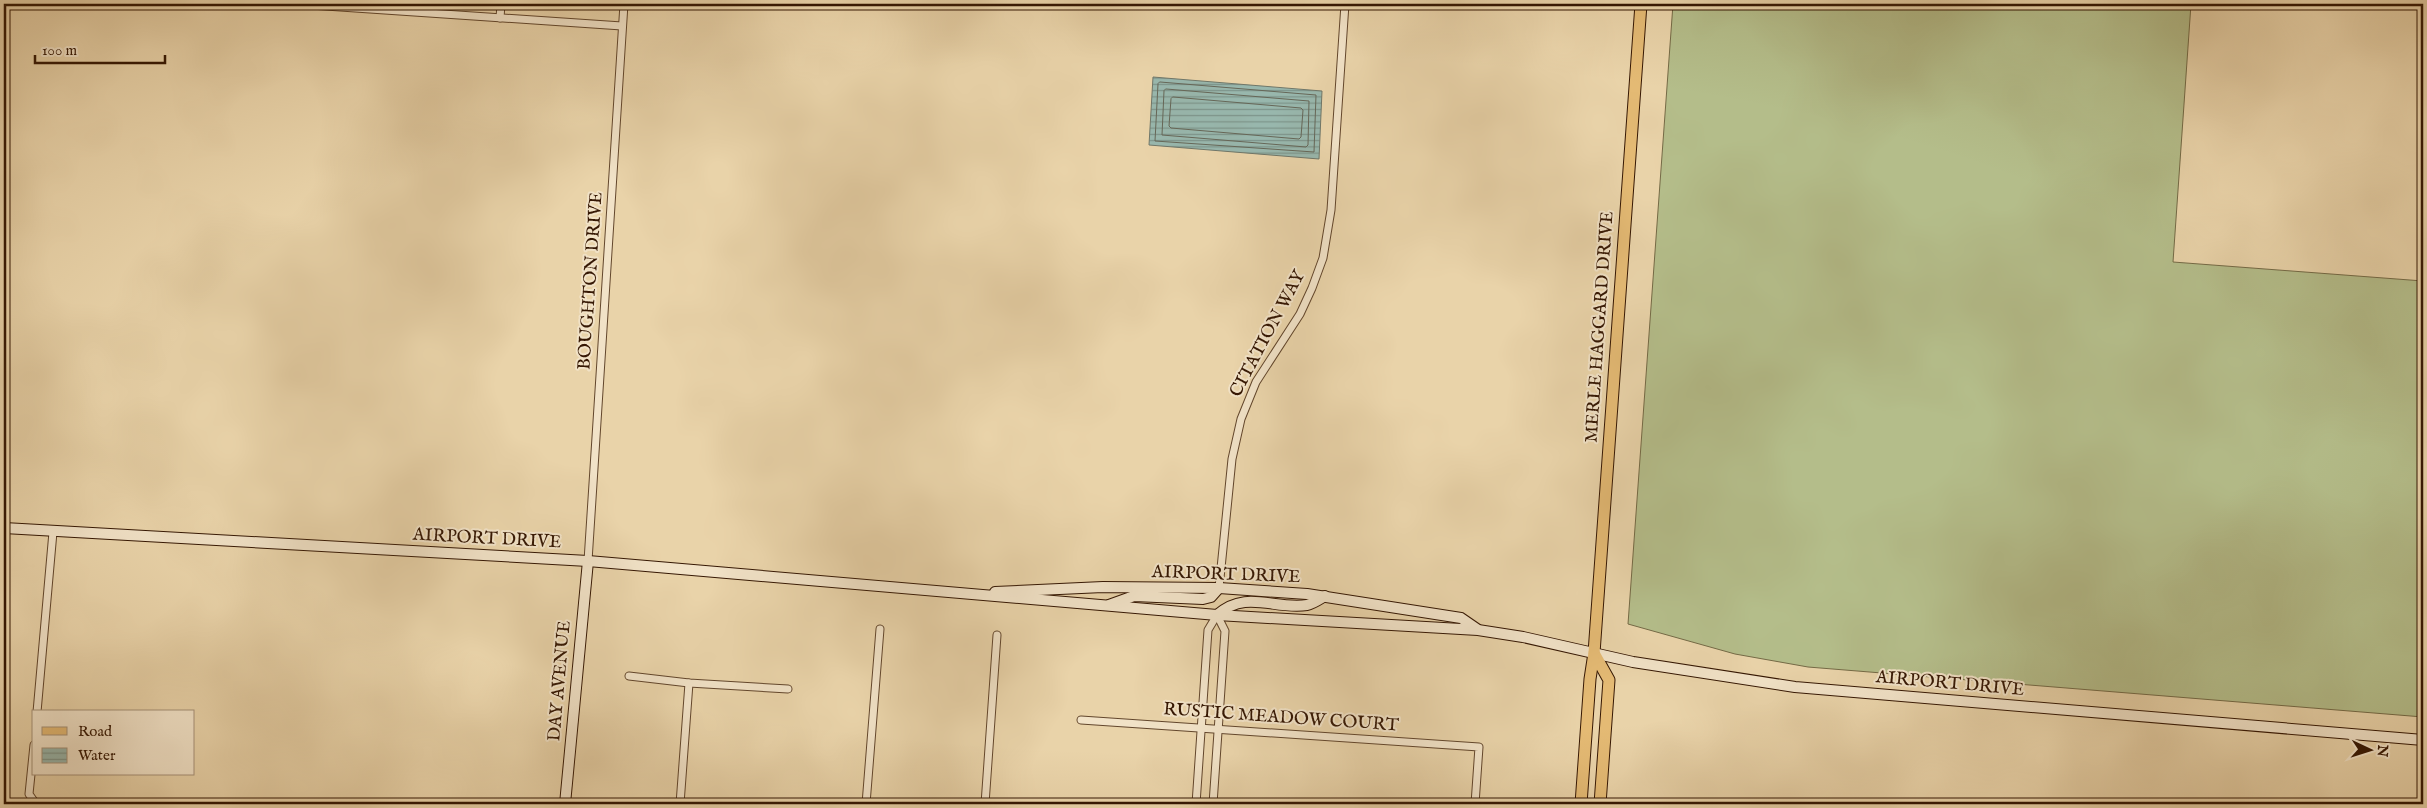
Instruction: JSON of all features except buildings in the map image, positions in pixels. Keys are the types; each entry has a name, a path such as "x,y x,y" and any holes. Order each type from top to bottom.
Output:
{"main road":[{"name":"MERLE HAGGARD DRIVE","path":"1581,804 1590,679 1594,653 1641,4"},
{"name":"AIRPORT DRIVE","path":"4,528 588,561 1217,616 1478,630 1632,662 1795,687 2423,740"},
{"name":"DAY AVENUE","path":"565,804 588,561"},
{"name":"AIRPORT DRIVE","path":"967,594 1038,588 1219,588 1325,596 1461,618 1478,630"},
{"path":"1106,606 1134,596 1203,599 1211,597 1219,588"},
{"path":"1217,616 1226,607 1238,602 1308,605 1325,596"},
{"path":"1594,653 1609,680 1600,804"}],"street":[{"path":"296,4 622,26"},
{"path":"500,4 500,18"},
{"name":"BOUGHTON DRIVE","path":"588,561 624,4"},
{"name":"CITATION WAY","path":"1219,588 1232,459 1240,419 1263,370 1306,302 1318,273 1326,242 1331,210 1345,4"},
{"path":"37,710 53,532"},
{"path":"1196,804 1208,630 1217,616 1225,631 1213,804"},
{"path":"866,804 880,629"},
{"path":"985,804 997,636"},
{"path":"630,676 689,683 788,689"},
{"path":"680,804 689,683"},
{"name":"RUSTIC MEADOW COURT","path":"1081,720 1479,747 1475,804"},
{"path":"32,765 29,794 36,804"}],"green space":[{"path":"1673,4 2191,4 2173,262 2423,281 2423,717 1808,667 1735,654 1628,624"}],"water":[{"path":"1153,77 1322,91 1319,159 1149,145"}]}
